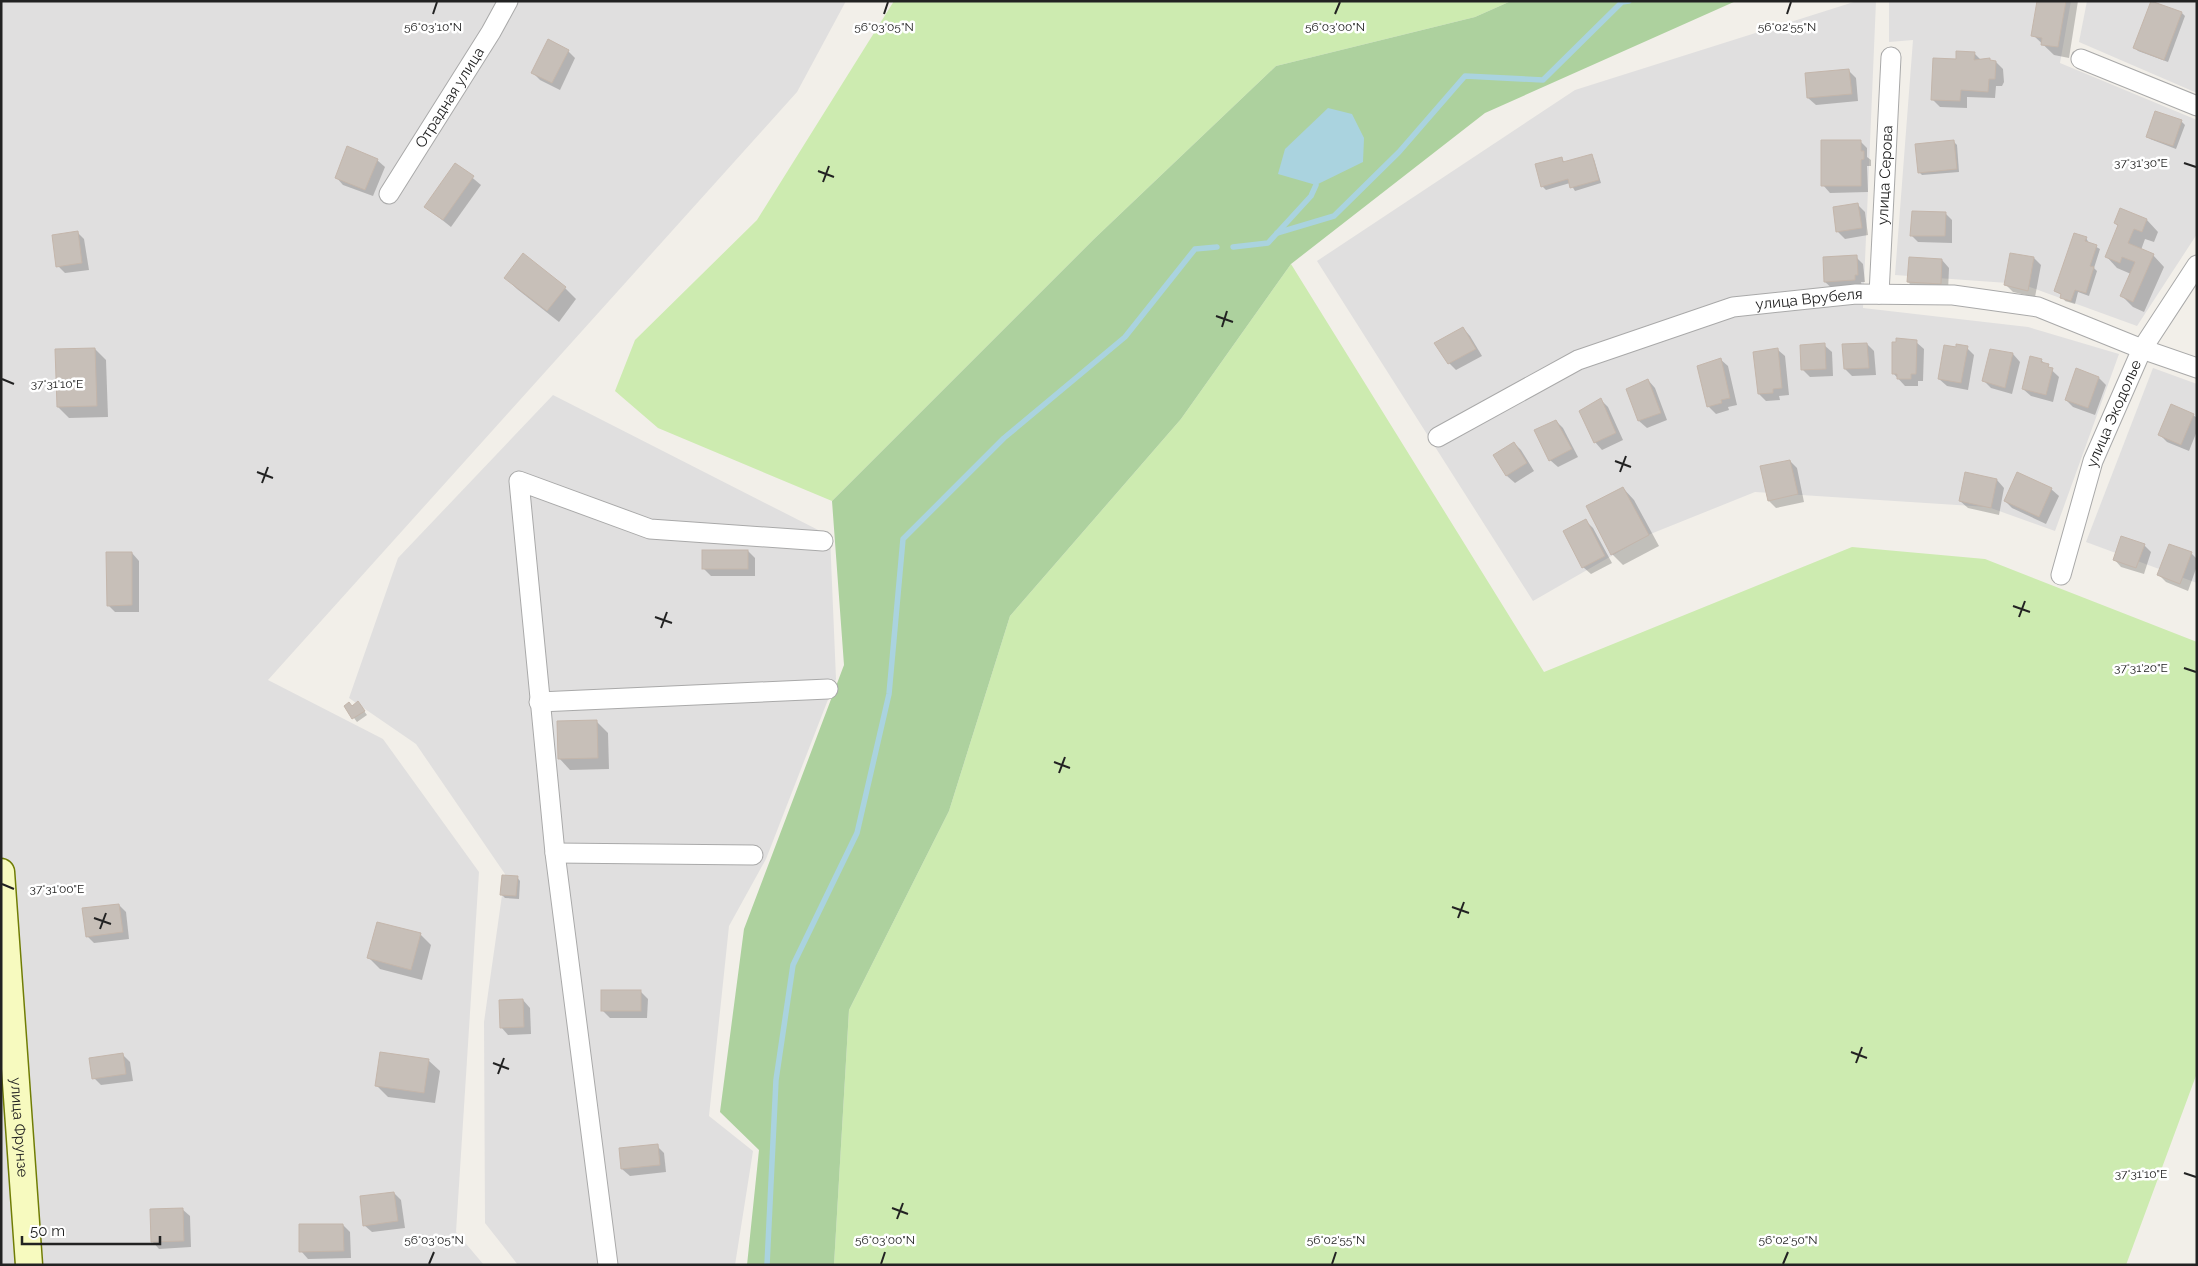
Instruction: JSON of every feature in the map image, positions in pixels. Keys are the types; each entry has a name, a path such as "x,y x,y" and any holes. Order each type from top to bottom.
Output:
{"street":[{"name":"Отрадная улица","path":"389,194 476,58 508,1"},
{"name":"улица Серова","path":"1880,294 1891,57"},
{"path":"2081,59 2197,106"},
{"name":"улица Экодолье","path":"2061,575 2093,461 2142,349 2197,265"},
{"name":"улица Врубеля","path":"1438,438 1578,360 1733,307 1856,294 1953,295 2038,307 2142,349 2197,368"},
{"path":"608,1265 556,853 539,702 519,481 650,528 823,541"},
{"path":"539,702 828,689"},
{"path":"556,853 754,855"},
{"name":"улица Фрунзе","path":"1,872 29,1265"}],"shaded area":[{"path":"1,1 846,1 797,92 268,680 383,739 479,872 456,1232 484,1265 1,1265"},
{"path":"1857,1 1876,1 1863,308 2028,327 2119,354 2055,531 1988,507 1755,492 1648,535 1533,601 1317,261 1575,90"},
{"path":"1889,1 2071,1 2060,63 2197,120 2197,234 2137,326 2022,284 1895,275 1913,40 1889,42"},
{"path":"2087,1 2197,1 2197,93 2079,42"},
{"path":"2153,368 2197,384 2197,583 2086,542"},
{"path":"553,395 830,536 836,679 766,859 729,926 709,1116 753,1151 735,1265 518,1265 485,1223 484,1022 505,874 416,744 349,698 398,558"}],"green space":[{"path":"894,1 1511,1 1475,17 1276,66 1094,239 832,501 658,428 615,391 635,340 757,220"},
{"path":"1511,1 1736,1 1485,113 1291,264 1181,419 1010,616 949,811 849,1010 834,1265 747,1265 759,1150 720,1112 744,929 844,665 832,501 1094,239 1276,66 1475,17"},
{"path":"1291,264 1544,672 1852,547 1985,559 2197,642 2197,1073 2126,1265 834,1265 849,1010 949,811 1010,616 1181,419"}],"water":[{"path":"1328,108 1352,114 1364,138 1363,162 1316,185 1278,174 1285,149"}],"building":[{"path":"2037,1 2066,1 2058,47 2041,45 2042,38 2031,36"},
{"path":"2151,1 2182,12 2164,60 2133,48"},
{"path":"548,39 569,50 552,83 531,73"},
{"path":"1956,51 1975,52 1974,60 1990,58 1990,60 1996,61 1995,79 1989,79 1988,92 1961,90 1960,101 1931,100 1933,58 1956,59"},
{"path":"1849,69 1852,94 1807,98 1805,73"},
{"path":"2155,111 2182,120 2173,146 2146,137"},
{"path":"1821,140 1861,140 1861,151 1864,151 1864,159 1861,160 1861,186 1821,186"},
{"path":"1954,140 1957,169 1918,173 1915,144"},
{"path":"347,146 378,159 365,190 335,178"},
{"path":"1592,154 1599,180 1570,188 1568,179 1541,187 1535,164 1562,157 1563,162"},
{"path":"455,163 474,176 443,220 424,207"},
{"path":"1858,203 1862,228 1836,232 1833,207"},
{"path":"2120,208 2147,219 2142,232 2134,229 2128,243 2154,254 2133,302 2120,296 2135,262 2122,257 2120,263 2105,257 2118,225 2114,223"},
{"path":"1912,211 1946,212 1945,236 1910,236"},
{"path":"78,231 82,263 56,267 52,235"},
{"path":"2074,233 2087,237 2085,241 2097,245 2090,266 2094,267 2086,293 2075,290 2071,301 2060,298 2061,294 2054,291"},
{"path":"523,253 566,287 547,311 504,278"},
{"path":"2010,253 2034,257 2028,291 2004,285"},
{"path":"1857,255 1858,275 1855,275 1855,280 1824,282 1823,257"},
{"path":"1909,257 1942,259 1941,284 1907,282"},
{"path":"1463,327 1476,349 1448,364 1434,343"},
{"path":"1896,338 1917,340 1916,374 1911,374 1911,379 1897,379 1897,374 1892,374 1892,342 1896,342"},
{"path":"1825,343 1826,369 1801,370 1800,345"},
{"path":"1867,343 1869,368 1844,369 1842,344"},
{"path":"1956,344 1968,346 1961,383 1938,379 1944,345 1956,347"},
{"path":"95,348 97,406 57,407 55,349"},
{"path":"1778,348 1782,388 1773,389 1773,393 1758,394 1753,352"},
{"path":"1990,349 2013,353 2005,388 1982,381"},
{"path":"2030,356 2042,359 2041,362 2049,364 2048,367 2053,368 2046,395 2022,389"},
{"path":"1721,358 1730,398 1721,400 1722,403 1707,407 1697,366"},
{"path":"2076,368 2099,377 2088,408 2065,400"},
{"path":"1648,379 1661,413 1638,421 1626,389"},
{"path":"1601,398 1616,433 1594,443 1579,411"},
{"path":"2171,404 2194,414 2181,445 2158,435"},
{"path":"1556,420 1572,449 1549,461 1534,430"},
{"path":"1514,442 1527,463 1506,476 1493,455"},
{"path":"1790,460 1798,494 1768,501 1760,466"},
{"path":"1965,472 1997,479 1991,508 1959,501"},
{"path":"2017,472 2052,488 2039,517 2004,501"},
{"path":"1623,487 1649,535 1611,555 1586,506"},
{"path":"1586,519 1605,556 1582,568 1563,531"},
{"path":"2121,536 2145,544 2136,568 2113,560"},
{"path":"2169,544 2192,552 2180,584 2157,575"},
{"path":"702,550 748,550 748,569 702,569"},
{"path":"106,552 132,552 132,605 107,606"},
{"path":"358,701 365,711 352,719 344,706 349,702 352,706"},
{"path":"597,720 598,758 558,759 557,721"},
{"path":"502,875 518,876 516,896 500,895"},
{"path":"119,904 123,932 86,937 82,908"},
{"path":"377,922 421,933 411,970 367,958"},
{"path":"601,990 641,990 641,1011 601,1011"},
{"path":"523,999 524,1027 500,1028 499,1000"},
{"path":"380,1052 429,1059 424,1093 375,1086"},
{"path":"123,1053 126,1074 92,1079 89,1058"},
{"path":"658,1144 660,1165 621,1169 619,1148"},
{"path":"394,1192 398,1221 363,1226 360,1196"},
{"path":"183,1208 184,1241 151,1242 150,1209"},
{"path":"299,1224 343,1224 344,1251 299,1252"}],"waterway":[{"path":"1277,233 1334,216 1399,152 1465,76 1543,80 1622,2 1629,1"},
{"path":"1233,247 1268,243 1311,196 1316,185"},
{"path":"767,1265 776,1080 793,965 857,833 889,694 903,539 1004,438 1125,337 1195,249 1217,247"}]}
